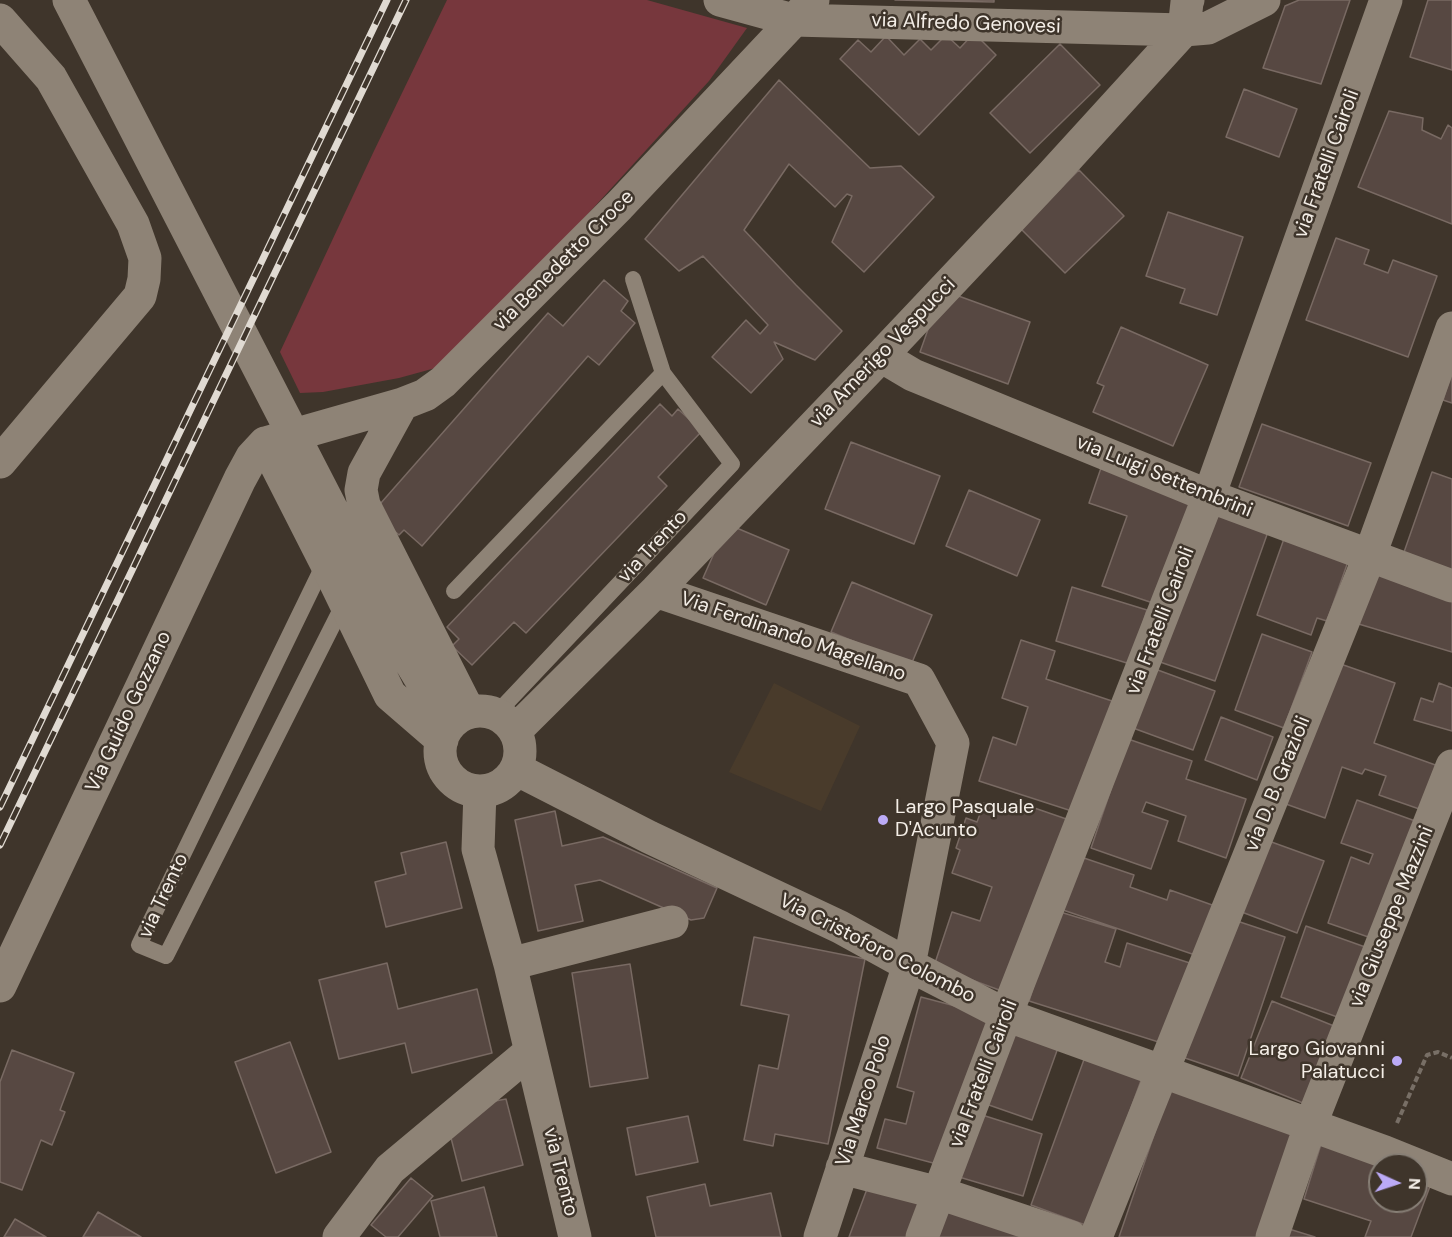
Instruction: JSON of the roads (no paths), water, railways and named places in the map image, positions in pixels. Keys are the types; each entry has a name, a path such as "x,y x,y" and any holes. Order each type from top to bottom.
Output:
{"street":[{"path":"69,0 411,663 434,701 474,724"},
{"name":"via Alfredo Genovesi","path":"720,0 803,10 1186,15"},
{"path":"1186,15 1208,28 1263,0"},
{"name":"via Fratelli Cairoli","path":"922,1237 1209,496 1386,0"},
{"name":"via Benedetto Croce","path":"265,443 402,404 425,395 443,382 619,206 803,10"},
{"name":"via Amerigo Vespucci","path":"474,724 656,591 1042,186 1186,15"},
{"path":"0,20 51,78 133,224 145,258 140,296 0,462"},
{"name":"via D. B. Grazioli","path":"1096,1237 1370,555 1452,328"},
{"name":"via Luigi Settembrini","path":"881,356 913,375 1209,496 1452,586"},
{"path":"402,404 364,473 362,490 364,505 474,724"},
{"path":"265,443 390,695 474,724 520,743 520,756 516,769 510,778 491,790 468,789 457,784 442,764 440,752 474,724"},
{"name":"Via Guido Gozzano","path":"0,986 240,479 252,457 265,443"},
{"name":"Via Ferdinando Magellano","path":"656,591 919,680 953,743 909,965"},
{"name":"via Giuseppe Mazzini","path":"1272,1237 1310,1126 1452,766"},
{"name":"Via Cristoforo Colombo","path":"516,769 649,837 840,927 1006,1016 1385,1152 1452,1179"},
{"name":"via Trento","path":"480,791 478,849 510,964 576,1237"},
{"path":"510,964 672,922"},
{"name":"Via Marco Polo","path":"820,1237 909,965"},
{"path":"339,1237 390,1169 530,1052"},
{"path":"842,1168 939,1193 1071,1237"}],"lane":[{"name":"via Trento","path":"474,724 732,464 663,373 633,279"},
{"path":"454,591 663,373"},
{"name":"via Trento","path":"325,561 139,945 166,956 345,601"}],"railway":[{"path":"0,807 387,0"},
{"path":"0,845 406,0"}],"place":[{"name":"Largo Pasquale D'Acunto","path":"883,820"},
{"name":"Largo Giovanni Palatucci","path":"1397,1061"}]}
